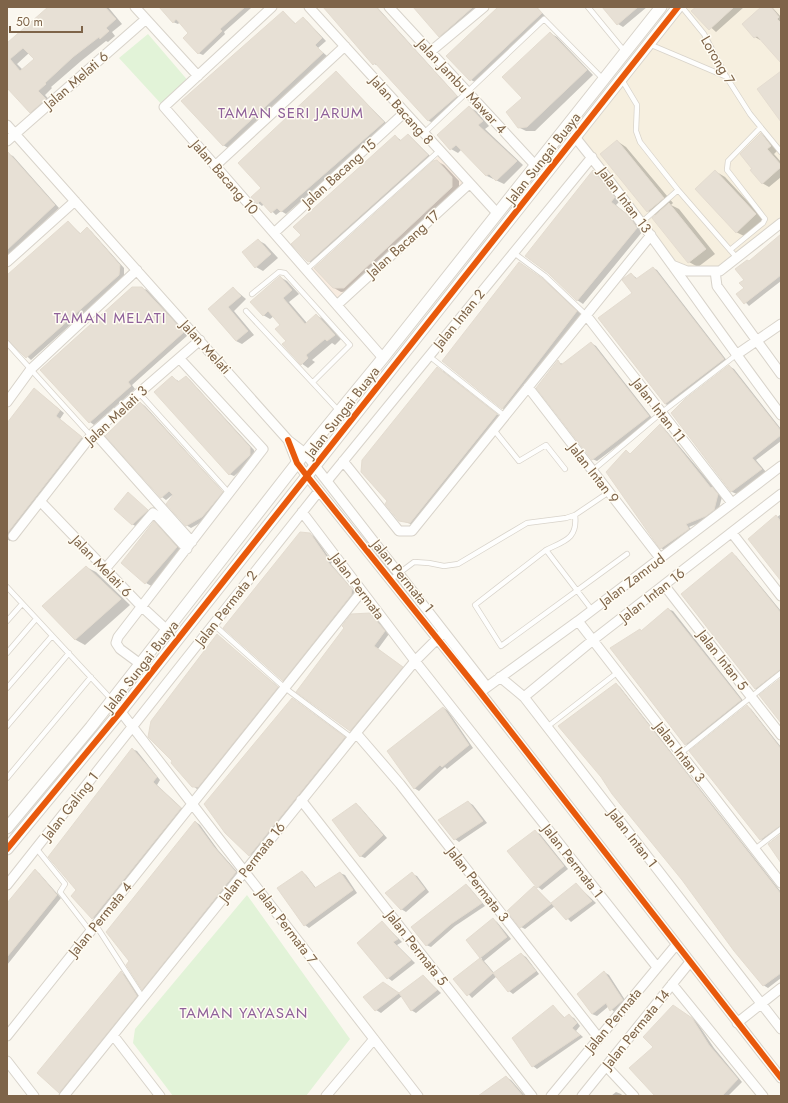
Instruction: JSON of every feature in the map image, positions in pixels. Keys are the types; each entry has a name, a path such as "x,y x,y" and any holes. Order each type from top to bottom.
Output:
{"street":[{"path":"135,7 198,76"},
{"path":"258,7 264,14"},
{"name":"Jalan Bacang 10","path":"272,7 164,107 383,358"},
{"name":"Jalan Bacang 8","path":"309,7 404,114 497,213"},
{"name":"Jalan Jambu Mawar 4","path":"389,7 535,165"},
{"path":"430,52 484,7"},
{"name":"Jalan Sungai Buaya","path":"7,828 90,727 297,463 383,358 661,7"},
{"name":"Jalan Sungai Buaya","path":"7,849 121,711 678,7"},
{"name":"Jalan Melati 6","path":"7,141 146,19"},
{"path":"215,166 345,46"},
{"name":"Jalan Bacang 15","path":"274,232 404,114"},
{"name":"Jalan Melati","path":"7,125 288,440 305,453 315,466"},
{"name":"Jalan Intan 13","path":"575,137 642,222 736,355 781,415"},
{"name":"Jalan Intan 2","path":"327,481 592,157"},
{"name":"Jalan Bacang 17","path":"337,305 470,184"},
{"path":"7,262 75,201"},
{"path":"672,265 687,271 720,271 781,223"},
{"path":"343,461 399,531 412,531 651,235"},
{"path":"7,402 31,369 137,270"},
{"path":"715,271 717,286 781,374"},
{"name":"Jalan Intan 11","path":"586,315 732,504"},
{"path":"736,355 781,324"},
{"name":"Jalan Melati 3","path":"13,536 93,434 200,340"},
{"path":"139,663 120,649 116,643 118,637 262,449 179,358"},
{"name":"Jalan Intan 9","path":"528,387 660,558"},
{"path":"93,434 189,546"},
{"name":"Jalan Melati","path":"288,440 297,463 306,476"},
{"name":"Jalan Permata 1","path":"315,466 398,572 440,635"},
{"name":"Jalan Zamrud","path":"483,690 578,621 781,466"},
{"name":"Jalan Permata 1","path":"306,476 390,580 440,635 676,945 781,1078"},
{"name":"Jalan Permata 2","path":"133,726 319,491"},
{"name":"Jalan Intan 16","path":"524,697 593,640 781,494"},
{"name":"Jalan Melati 6","path":"40,501 141,606 166,629"},
{"name":"Jalan Permata","path":"302,512 415,661"},
{"path":"105,569 153,513 189,546"},
{"path":"732,533 781,596"},
{"name":"Jalan Intan 5","path":"664,585 781,735"},
{"path":"193,803 362,591"},
{"name":"Jalan Intan 3","path":"578,621 781,883"},
{"name":"Jalan Permata 16","path":"64,1096 354,735 415,661 440,635"},
{"name":"Jalan Permata 1","path":"415,661 657,967"},
{"name":"Jalan Intan 1","path":"500,677 524,697 760,1004 781,1029"},
{"name":"Jalan Permata 7","path":"111,699 246,871 290,932 418,1096"},
{"name":"Jalan Galing 1","path":"7,886 133,726"},
{"name":"Jalan Permata 3","path":"354,735 400,784 598,1037"},
{"name":"Jalan Permata 5","path":"301,800 532,1096"},
{"name":"Jalan Permata 4","path":"7,1036 193,803"},
{"name":"Jalan Permata","path":"551,1096 598,1037 676,945"},
{"name":"Jalan Permata 14","path":"582,1096 690,962"},
{"path":"672,984 763,1096"},
{"path":"737,1023 781,988"},
{"path":"113,1035 160,1096"},
{"path":"326,1096 374,1039"},
{"path":"7,1061 34,1096"},
{"path":"606,1066 634,1096"}],"lane":[{"path":"588,7 625,52"},
{"name":"Lorong 7","path":"682,7 704,34 727,78 750,114 781,152"},
{"path":"423,134 544,19 603,79"},
{"path":"649,44 727,78"},
{"path":"621,79 637,106 636,131 640,142 678,190 737,258"},
{"path":"730,250 763,223 765,219 727,170 726,166 728,161 760,128"},
{"path":"306,270 439,151"},
{"path":"642,222 678,190"},
{"path":"514,252 564,293 586,315"},
{"path":"252,294 279,272 286,273 350,345 313,382"},
{"path":"246,310 339,411"},
{"path":"7,343 93,434"},
{"path":"592,470 661,413 736,355"},
{"path":"429,356 505,416"},
{"path":"139,393 229,493"},
{"path":"494,430 520,461 546,445 565,469"},
{"path":"390,580 398,572 414,562 444,566 458,564 527,523 566,518 575,515 609,492"},
{"path":"575,515 576,526 572,537 546,550 475,605 502,646 627,554"},
{"path":"546,550 592,610"},
{"path":"7,587 111,699"},
{"path":"7,621 22,604"},
{"path":"7,653 36,619"},
{"path":"214,624 285,688 354,735"},
{"path":"7,688 52,636"},
{"path":"7,726 69,653"},
{"path":"547,727 618,672"},
{"path":"680,753 781,673"},
{"path":"7,778 91,677"},
{"path":"755,850 781,829"},
{"path":"36,848 64,884 60,892 92,928 143,998"}],"shaded area":[{"path":"678,7 781,7 781,223 715,271 672,265 575,137"},
{"path":"439,156 464,184 337,299 311,270"}],"green space":[{"path":"148,34 190,83 164,107 119,58"},
{"path":"247,895 350,1039 306,1096 173,1096 133,1043 135,1029"}],"building":[{"path":"48,7 105,7 116,19 106,28 109,31 100,39 99,37 73,57 45,83 46,84 38,91 46,99 30,113 7,88 7,43","holes":["23,48 34,59 20,71 10,59"]},
{"path":"159,7 245,7 220,29 222,31 198,54 183,38 188,33 176,19 173,23"},
{"path":"323,7 376,7 457,96 428,121 375,63 373,65"},
{"path":"413,7 473,7 439,37"},
{"path":"498,7 536,7 542,13 470,81 446,56"},
{"path":"602,7 638,7 617,25"},
{"path":"696,7 734,7 709,30 691,11"},
{"path":"761,7 771,7 779,17 777,19 781,23 781,63 757,36 754,38 742,24"},
{"path":"283,11 295,24 303,17 322,38 315,45 323,53 223,146 181,101"},
{"path":"550,32 587,70 527,127 518,128 506,112 522,98 502,77"},
{"path":"336,71 384,122 281,212 277,208 271,213 260,201 257,204 251,197 261,188 238,163"},
{"path":"781,71 781,122 757,89"},
{"path":"469,106 483,121 478,125 517,161 496,181 489,174 486,176 456,145 450,150 437,135"},
{"path":"761,133 771,146 767,149 781,165 781,167 762,184 750,170 752,169 740,154"},
{"path":"408,134 428,155 309,262 307,261 291,244 301,235 293,227 395,135 400,141"},
{"path":"617,140 664,198 647,212 600,154"},
{"path":"7,151 55,205 7,250"},
{"path":"437,160 452,177 452,187 344,288 333,288 314,268 433,161"},
{"path":"593,170 615,197 611,202 628,215 637,228 577,301 548,273 525,256"},
{"path":"715,170 756,214 736,233 695,189"},
{"path":"669,203 706,249 688,263 652,218"},
{"path":"68,221 80,234 87,227 120,265 119,275 26,358 7,339 7,275"},
{"path":"781,234 781,275 744,304 736,294 744,288 739,283 744,280 735,269 747,260 749,261"},
{"path":"258,239 271,254 255,268 242,252"},
{"path":"519,262 543,279 577,311 502,409 442,361"},
{"path":"653,267 724,359 665,404 598,318 632,293 622,280 624,278 631,273 636,279"},
{"path":"280,276 292,290 283,298 305,324 316,314 335,335 327,341 325,339 306,355 308,358 301,365 282,344 286,341 275,329 280,325 268,311 263,316 250,302"},
{"path":"132,287 142,287 184,332 128,382 131,386 89,423 40,370"},
{"path":"233,287 241,296 228,307 248,331 236,341 208,309"},
{"path":"591,342 649,416 592,460 536,388 558,360 561,365"},
{"path":"729,365 781,431 781,435 752,458 762,469 731,492 671,413 685,399"},
{"path":"437,367 497,414 410,523 399,521 385,504 387,501 361,472 362,460"},
{"path":"172,376 178,382 186,376 250,447 250,455 229,475 154,392"},
{"path":"34,388 60,410 56,416 82,437 8,532 7,537 7,423"},
{"path":"140,402 223,492 202,517 186,526 166,504 173,495 169,491 161,498 105,436"},
{"path":"660,424 711,488 712,487 718,494 714,510 706,516 686,524 689,529 660,549 606,472 626,450 630,454"},
{"path":"128,492 148,510 132,525 114,509"},
{"path":"776,515 781,522 781,581 748,539"},
{"path":"154,521 177,547 145,584 121,563"},
{"path":"300,532 310,533 328,559 327,561 352,589 351,595 283,681 223,628"},
{"path":"732,552 781,613 781,669 755,689 681,594"},
{"path":"86,566 121,599 75,640 42,606"},
{"path":"668,608 741,700 685,745 610,648 640,629 641,631"},
{"path":"370,613 385,631 374,646 403,667 350,731 296,692 344,628 342,626 351,614"},
{"path":"217,634 278,687 198,787 192,787 171,763 172,761 148,737 151,721"},
{"path":"781,678 781,723 759,695"},
{"path":"616,683 781,894 781,973 763,986 734,951 682,880 612,794 601,777 558,726"},
{"path":"292,698 345,737 249,856 225,833 204,804"},
{"path":"747,705 781,749 781,825 760,840 689,751"},
{"path":"443,707 469,745 442,767 440,765 414,789 387,751"},
{"path":"132,748 157,777 153,782 181,808 92,919 71,896 76,890 48,857"},
{"path":"468,801 483,821 454,840 438,820"},
{"path":"356,803 383,835 360,857 332,820"},
{"path":"195,821 214,847 236,872 142,990 126,965 129,961 106,932"},
{"path":"535,830 564,866 537,888 507,851"},
{"path":"781,834 781,863 768,844"},
{"path":"35,869 57,895 7,957 7,903"},
{"path":"302,871 315,888 340,872 353,890 304,926 277,888"},
{"path":"412,872 425,889 401,910 385,893"},
{"path":"576,883 592,901 566,920 551,903"},
{"path":"466,884 482,903 451,924 426,946 411,927"},
{"path":"534,886 551,904 520,928 507,911"},
{"path":"493,918 507,937 480,958 466,940"},
{"path":"382,921 398,939 393,942 411,960 387,979 357,943"},
{"path":"521,953 536,971 508,992 493,973"},
{"path":"480,958 493,973 467,996 453,979"},
{"path":"121,971 137,996 59,1093 37,1073"},
{"path":"604,971 623,1000 610,1011 606,1003 592,1014 577,994"},
{"path":"423,975 437,990 411,1011 399,993"},
{"path":"383,982 399,993 375,1011 363,997"},
{"path":"553,1005 564,1018 569,1014 577,1023 572,1028 580,1035 532,1067 512,1038"},
{"path":"673,1005 692,1018 709,1045 738,1079 722,1096 655,1096 629,1068 653,1047 643,1037"},
{"path":"506,1076 523,1096 478,1096"}],"cycle path":[{"path":"7,849 121,711 678,7"},
{"path":"288,440 297,463 307,476 480,692 781,1078"}],"district":[{"name":"TAMAN SERI JARUM","path":"291,113"},
{"name":"TAMAN MELATI","path":"110,318"},
{"name":"TAMAN YAYASAN","path":"244,1013"}]}
